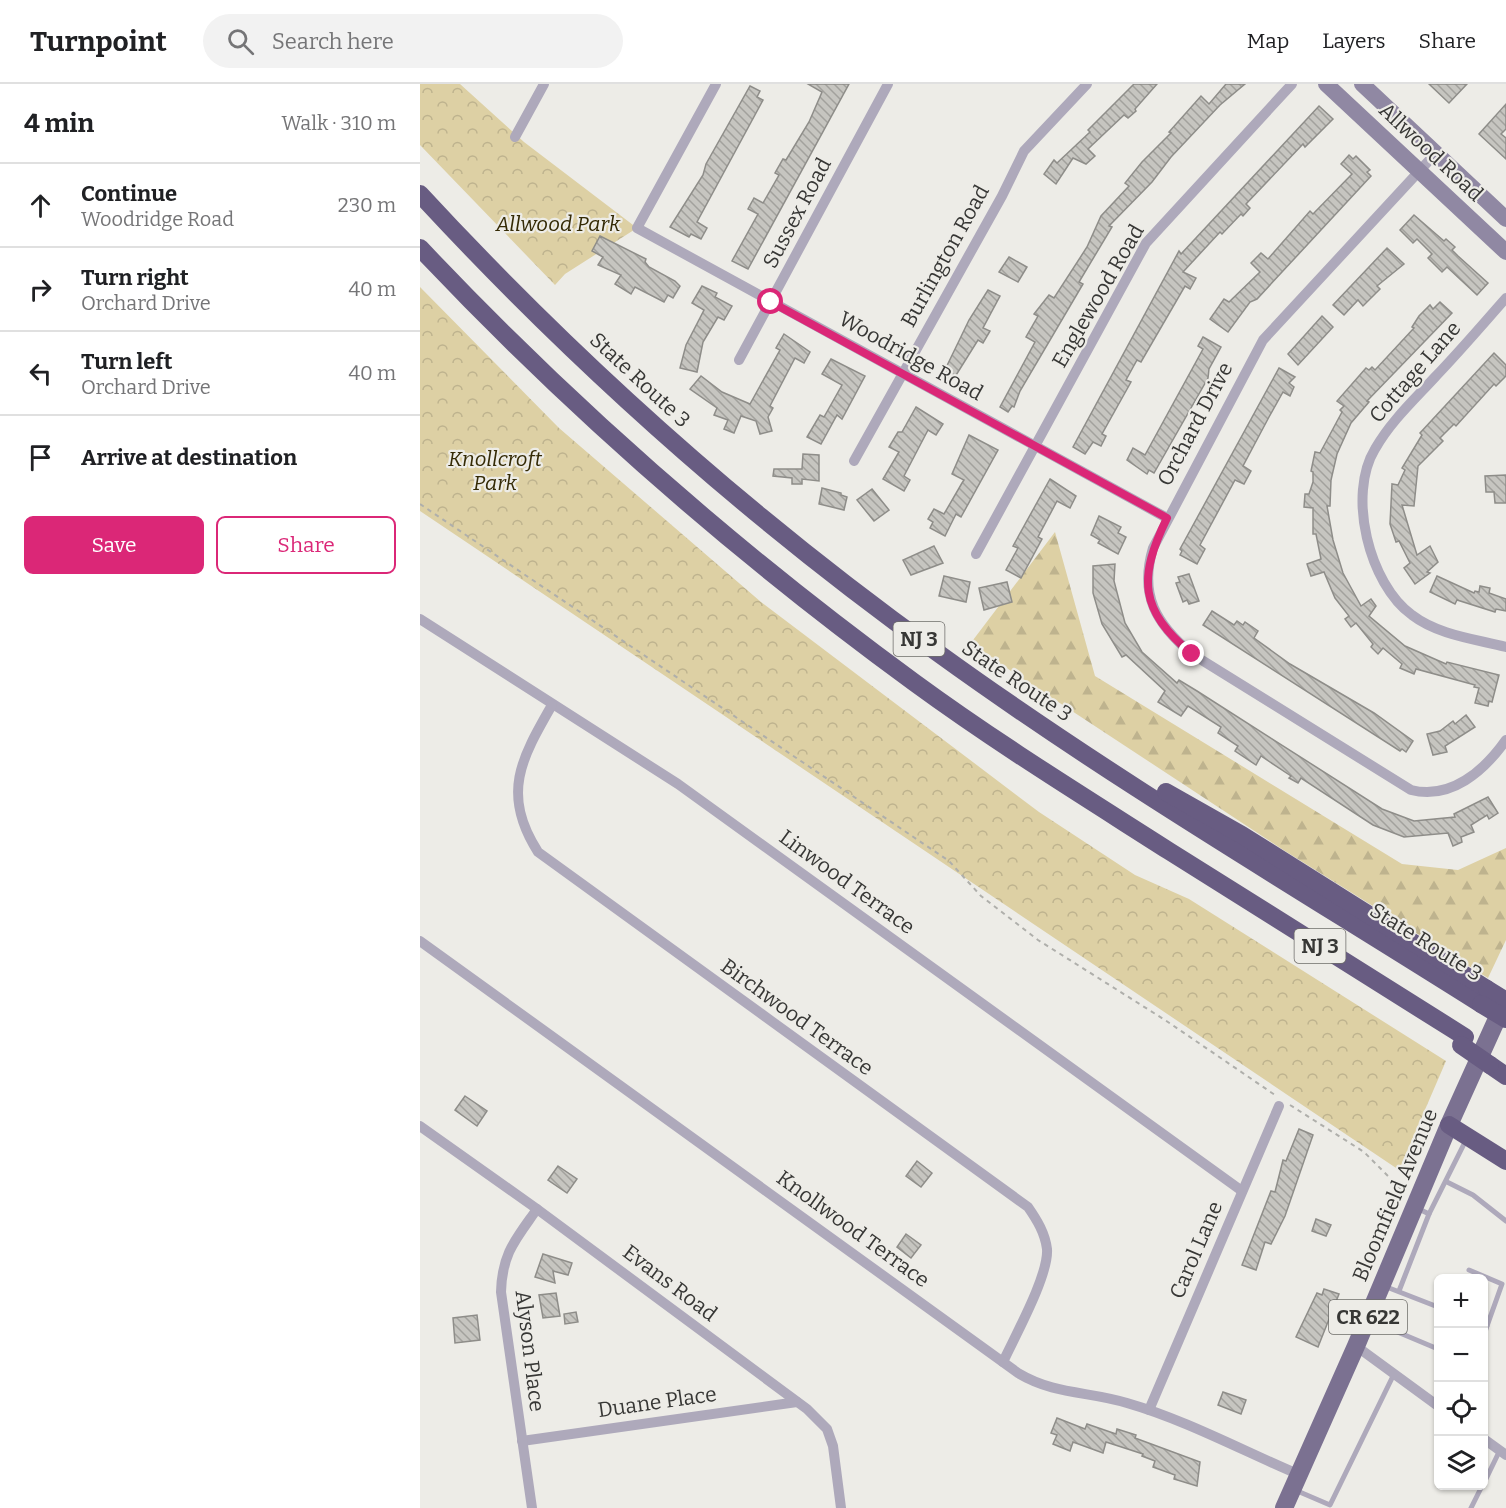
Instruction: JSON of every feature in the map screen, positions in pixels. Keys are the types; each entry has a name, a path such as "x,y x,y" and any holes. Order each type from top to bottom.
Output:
{"highway":[{"name":"State Route 3","path":"420,194 561,338 712,475 862,597 1020,711 1484,996 1506,1019"},
{"name":"NJ 3","path":"420,248 509,339 616,440 733,542 840,627 918,685 1030,762 1497,1061"},
{"path":"1484,996 1506,1000"},
{"path":"1497,1061 1506,1076"},
{"path":"1449,1125 1506,1161"}],"main road":[{"name":"Allwood Road","path":"1326,84 1506,252"},
{"name":"Allwood Road","path":"1362,84 1506,219"},
{"name":"Bloomfield Avenue","path":"1284,1508 1382,1285 1422,1210 1449,1125 1506,1000"}],"street":[{"path":"515,137 544,84"},
{"name":"Woodridge Road","path":"716,84 637,228 1167,518"},
{"name":"Sussex Road","path":"739,360 888,84"},
{"name":"Burlington Road","path":"854,461 1024,151 1086,84"},
{"name":"Englewood Road","path":"976,554 1146,243 1292,84"},
{"name":"Orchard Drive","path":"1436,153 1263,340 1167,518 1148,562 1147,586 1162,624 1169,635 1192,654 1394,782 1411,790 1424,793 1455,787 1475,774 1506,740"},
{"name":"Cottage Lane","path":"1506,298 1393,422 1367,465 1363,498 1364,525 1370,555 1395,598 1411,615 1435,628 1506,647"},
{"name":"Linwood Terrace","path":"420,619 678,784 1242,1191"},
{"name":"Birchwood Terrace","path":"552,705 525,751 517,783 521,817 538,852 1028,1207 1039,1223 1047,1252 1031,1301 1003,1362"},
{"name":"Knollwood Terrace","path":"420,941 1036,1384 1051,1389 1107,1398 1149,1410 1297,1482"},
{"name":"Carol Lane","path":"1149,1410 1280,1101"},
{"name":"Evans Road","path":"420,1126 537,1209 797,1402 827,1429 833,1446 841,1508"},
{"name":"Alyson Place","path":"532,1508 501,1292 502,1269 508,1250 537,1209"},
{"path":"1356,1346 1434,1403"},
{"name":"Duane Place","path":"522,1441 797,1402"},
{"path":"1488,1442 1503,1453"}],"lane":[{"path":"1399,1291 1422,1210 1447,1182 1468,1137"},
{"path":"1447,1182 1473,1195 1506,1221"},
{"path":"1469,1270 1478,1274"},
{"path":"1488,1278 1502,1284 1488,1318"},
{"path":"1382,1285 1434,1305"},
{"path":"1368,1319 1434,1347"},
{"path":"1297,1482 1332,1507 1394,1374"},
{"path":"1488,1476 1503,1453"},
{"path":"1471,1508 1480,1490"}],"path":[{"path":"420,504 949,861 981,896 1038,940 1136,1001 1280,1101 1364,1152 1422,1210"}],"green space":[{"name":"Allwood Park","path":"420,84 460,84 524,142 637,228 565,274 555,285 420,145"},
{"name":"Knollcroft Park","path":"420,287 559,428 761,602 1039,812 1135,875 1189,899 1446,1061 1399,1170 420,511"},
{"path":"1055,532 1095,676 1402,864 1458,870 1506,848 1506,940 1488,978 1285,851 970,644"}],"building":[{"path":"808,84 849,84 748,269 732,261 758,214 748,209 754,198 763,203 779,175 775,173 783,159 786,160 809,122 822,92"},
{"path":"1134,84 1157,84 1135,109 1136,111 1128,118 1124,115 1088,149 1095,156 1086,164 1073,158 1056,184 1044,174 1054,160 1057,163 1090,132 1088,130"},
{"path":"1226,84 1245,84 1220,105 1171,157 1152,182 1109,226 1112,227 1079,282 1083,284 1020,391 1014,407 1012,406 1008,412 1000,407 1035,342 1026,337 1038,316 1034,314 1049,295 1054,298 1087,247 1101,216 1129,186 1125,183 1142,162 1171,133 1169,132 1201,96 1209,104"},
{"path":"1429,84 1467,84 1449,103"},
{"path":"750,86 760,91 757,97 763,100 697,222 707,228 701,239 691,234 689,237 670,227 703,175 706,164"},
{"path":"1506,104 1506,129 1501,134 1506,138 1506,159 1479,134"},
{"path":"1319,106 1333,119 1305,147 1303,144 1246,204 1250,208 1243,216 1241,214 1222,234 1220,232 1183,272 1196,278 1190,289 1185,286 1141,362 1137,360 1126,380 1131,382 1102,434 1106,436 1101,446 1093,442 1085,454 1073,447 1179,251 1181,254"},
{"path":"1349,155 1353,159 1356,156 1370,170 1367,172 1371,176 1257,299 1250,302 1228,332 1210,319 1224,299 1229,302 1260,272 1251,263 1261,253 1268,259 1310,211 1313,214 1352,174 1341,164"},
{"path":"1414,215 1444,241 1446,239 1455,247 1452,250 1488,283 1477,295 1447,267 1442,272 1428,258 1432,254 1417,239 1413,243 1400,230"},
{"path":"600,236 646,259 645,262 649,267 675,281 680,286 673,298 668,295 664,302 635,287 631,294 615,284 621,275 598,265 603,257 592,251"},
{"path":"1387,248 1404,264 1377,286 1380,289 1363,306 1358,300 1344,315 1333,305"},
{"path":"1009,257 1027,267 1018,282 999,272"},
{"path":"702,286 717,293 715,297 732,306 724,320 718,317 703,342 697,372 680,368 686,345 704,310 692,303"},
{"path":"988,290 1000,296 983,328 990,331 983,343 978,340 953,380 942,376 969,320"},
{"path":"1440,302 1452,313 1367,401 1369,402 1351,423 1337,454 1331,480 1330,506 1327,506 1333,540 1343,573 1361,606 1371,599 1376,606 1369,616 1405,646 1446,664 1447,662 1499,675 1492,702 1489,701 1488,706 1475,703 1479,688 1474,687 1475,685 1416,669 1414,674 1400,668 1402,664 1383,648 1378,654 1356,623 1351,627 1345,619 1349,616 1335,598 1324,572 1311,576 1307,564 1321,559 1316,534 1313,534 1313,508 1304,507 1305,494 1309,494 1313,482 1311,471 1315,452 1320,453 1342,412 1340,410 1344,406 1337,401 1366,368 1369,370 1372,367 1375,370 1414,328 1412,327 1419,316 1430,305 1433,309"},
{"path":"1322,316 1333,327 1298,365 1288,354"},
{"path":"784,334 810,352 804,363 795,358 770,406 773,408 768,417 772,431 760,434 756,421 741,416 734,433 724,429 728,420 714,415 717,408 690,389 701,376 722,392 750,404 780,350 776,348"},
{"path":"1203,337 1221,347 1209,369 1208,378 1154,473 1149,470 1147,474 1127,460 1133,448 1145,455 1203,349 1198,346"},
{"path":"1494,353 1506,365 1506,376 1496,386 1494,384 1456,426 1454,424 1440,438 1443,441 1418,466 1414,506 1402,505 1417,555 1430,546 1438,562 1427,572 1430,573 1415,584 1404,568 1410,563 1399,541 1396,542 1390,524 1392,484 1398,485 1405,470 1402,468 1422,435 1420,433"},
{"path":"831,359 865,376 842,419 837,415 821,444 807,437 820,415 824,417 842,385 822,374"},
{"path":"1279,368 1295,377 1289,383 1294,387 1290,396 1283,392 1269,417 1243,466 1251,471 1244,484 1235,480 1200,545 1205,549 1197,564 1180,555 1182,551 1180,549"},
{"path":"916,407 943,424 936,435 928,430 904,476 910,480 904,491 883,479 899,452 889,447 898,432 902,432"},
{"path":"969,435 998,450 961,517 956,514 945,536 930,528 933,522 928,519 934,509 944,514 964,480 952,474"},
{"path":"803,454 819,455 819,481 802,479 802,484 792,484 792,478 773,476 774,469 802,469"},
{"path":"1506,475 1506,503 1495,503 1494,492 1486,492 1485,476"},
{"path":"1050,479 1076,496 1070,508 1057,501 1038,537 1042,539 1021,578 1006,570 1018,548 1013,546"},
{"path":"822,488 847,497 844,510 819,504"},
{"path":"872,489 889,510 874,521 857,500"},
{"path":"1099,516 1121,527 1118,533 1126,537 1118,554 1098,543 1100,540 1091,535"},
{"path":"934,546 943,563 911,575 903,560"},
{"path":"1115,564 1114,581 1125,623 1142,652 1177,683 1179,680 1197,691 1382,809 1414,821 1455,817 1454,814 1488,797 1498,813 1489,819 1487,815 1471,825 1474,832 1461,837 1462,842 1453,846 1448,833 1404,837 1373,825 1301,778 1298,783 1289,778 1291,776 1261,756 1256,765 1235,751 1238,746 1218,733 1221,727 1188,706 1181,716 1158,702 1165,691 1126,655 1122,657 1102,624 1093,593 1093,566"},
{"path":"1189,574 1199,601 1189,604 1187,600 1183,602 1176,583 1180,582 1178,577"},
{"path":"944,576 970,582 966,602 939,596"},
{"path":"1437,576 1474,593 1479,592 1480,586 1490,588 1489,593 1506,599 1506,611 1496,609 1495,612 1457,600 1455,604 1430,592"},
{"path":"1007,582 1012,602 984,610 979,588"},
{"path":"1212,611 1234,625 1237,621 1243,625 1245,622 1258,631 1254,638 1290,664 1374,713 1413,741 1406,752 1402,749 1400,751 1203,625"},
{"path":"1466,715 1475,727 1445,746 1447,752 1433,755 1427,734 1440,731 1453,721 1455,724"},
{"path":"465,1096 487,1111 477,1126 455,1110"},
{"path":"1299,1129 1313,1135 1285,1216 1271,1244 1265,1242 1256,1270 1242,1265 1271,1191 1275,1192 1283,1160 1286,1161"},
{"path":"917,1161 932,1173 921,1187 906,1176"},
{"path":"558,1166 577,1179 567,1193 548,1180"},
{"path":"1316,1219 1331,1225 1326,1236 1312,1231"},
{"path":"906,1234 921,1245 911,1258 897,1247"},
{"path":"543,1254 572,1263 568,1275 553,1271 555,1283 535,1277"},
{"path":"1324,1289 1339,1294 1318,1347 1296,1337 1317,1293 1322,1295"},
{"path":"556,1293 560,1316 543,1318 539,1295"},
{"path":"576,1312 578,1322 565,1324 564,1314"},
{"path":"477,1315 480,1340 455,1343 453,1318"},
{"path":"1223,1392 1246,1400 1241,1414 1218,1405"},
{"path":"1057,1418 1085,1429 1087,1424 1116,1434 1117,1429 1200,1462 1197,1486 1174,1479 1175,1475 1153,1467 1155,1461 1142,1456 1143,1454 1106,1442 1103,1453 1073,1442 1070,1451 1053,1444 1057,1435 1051,1433"}],"route":[{"path":"771,302 1167,518 1148,562 1147,586 1155,612 1169,635 1192,654"}]}
